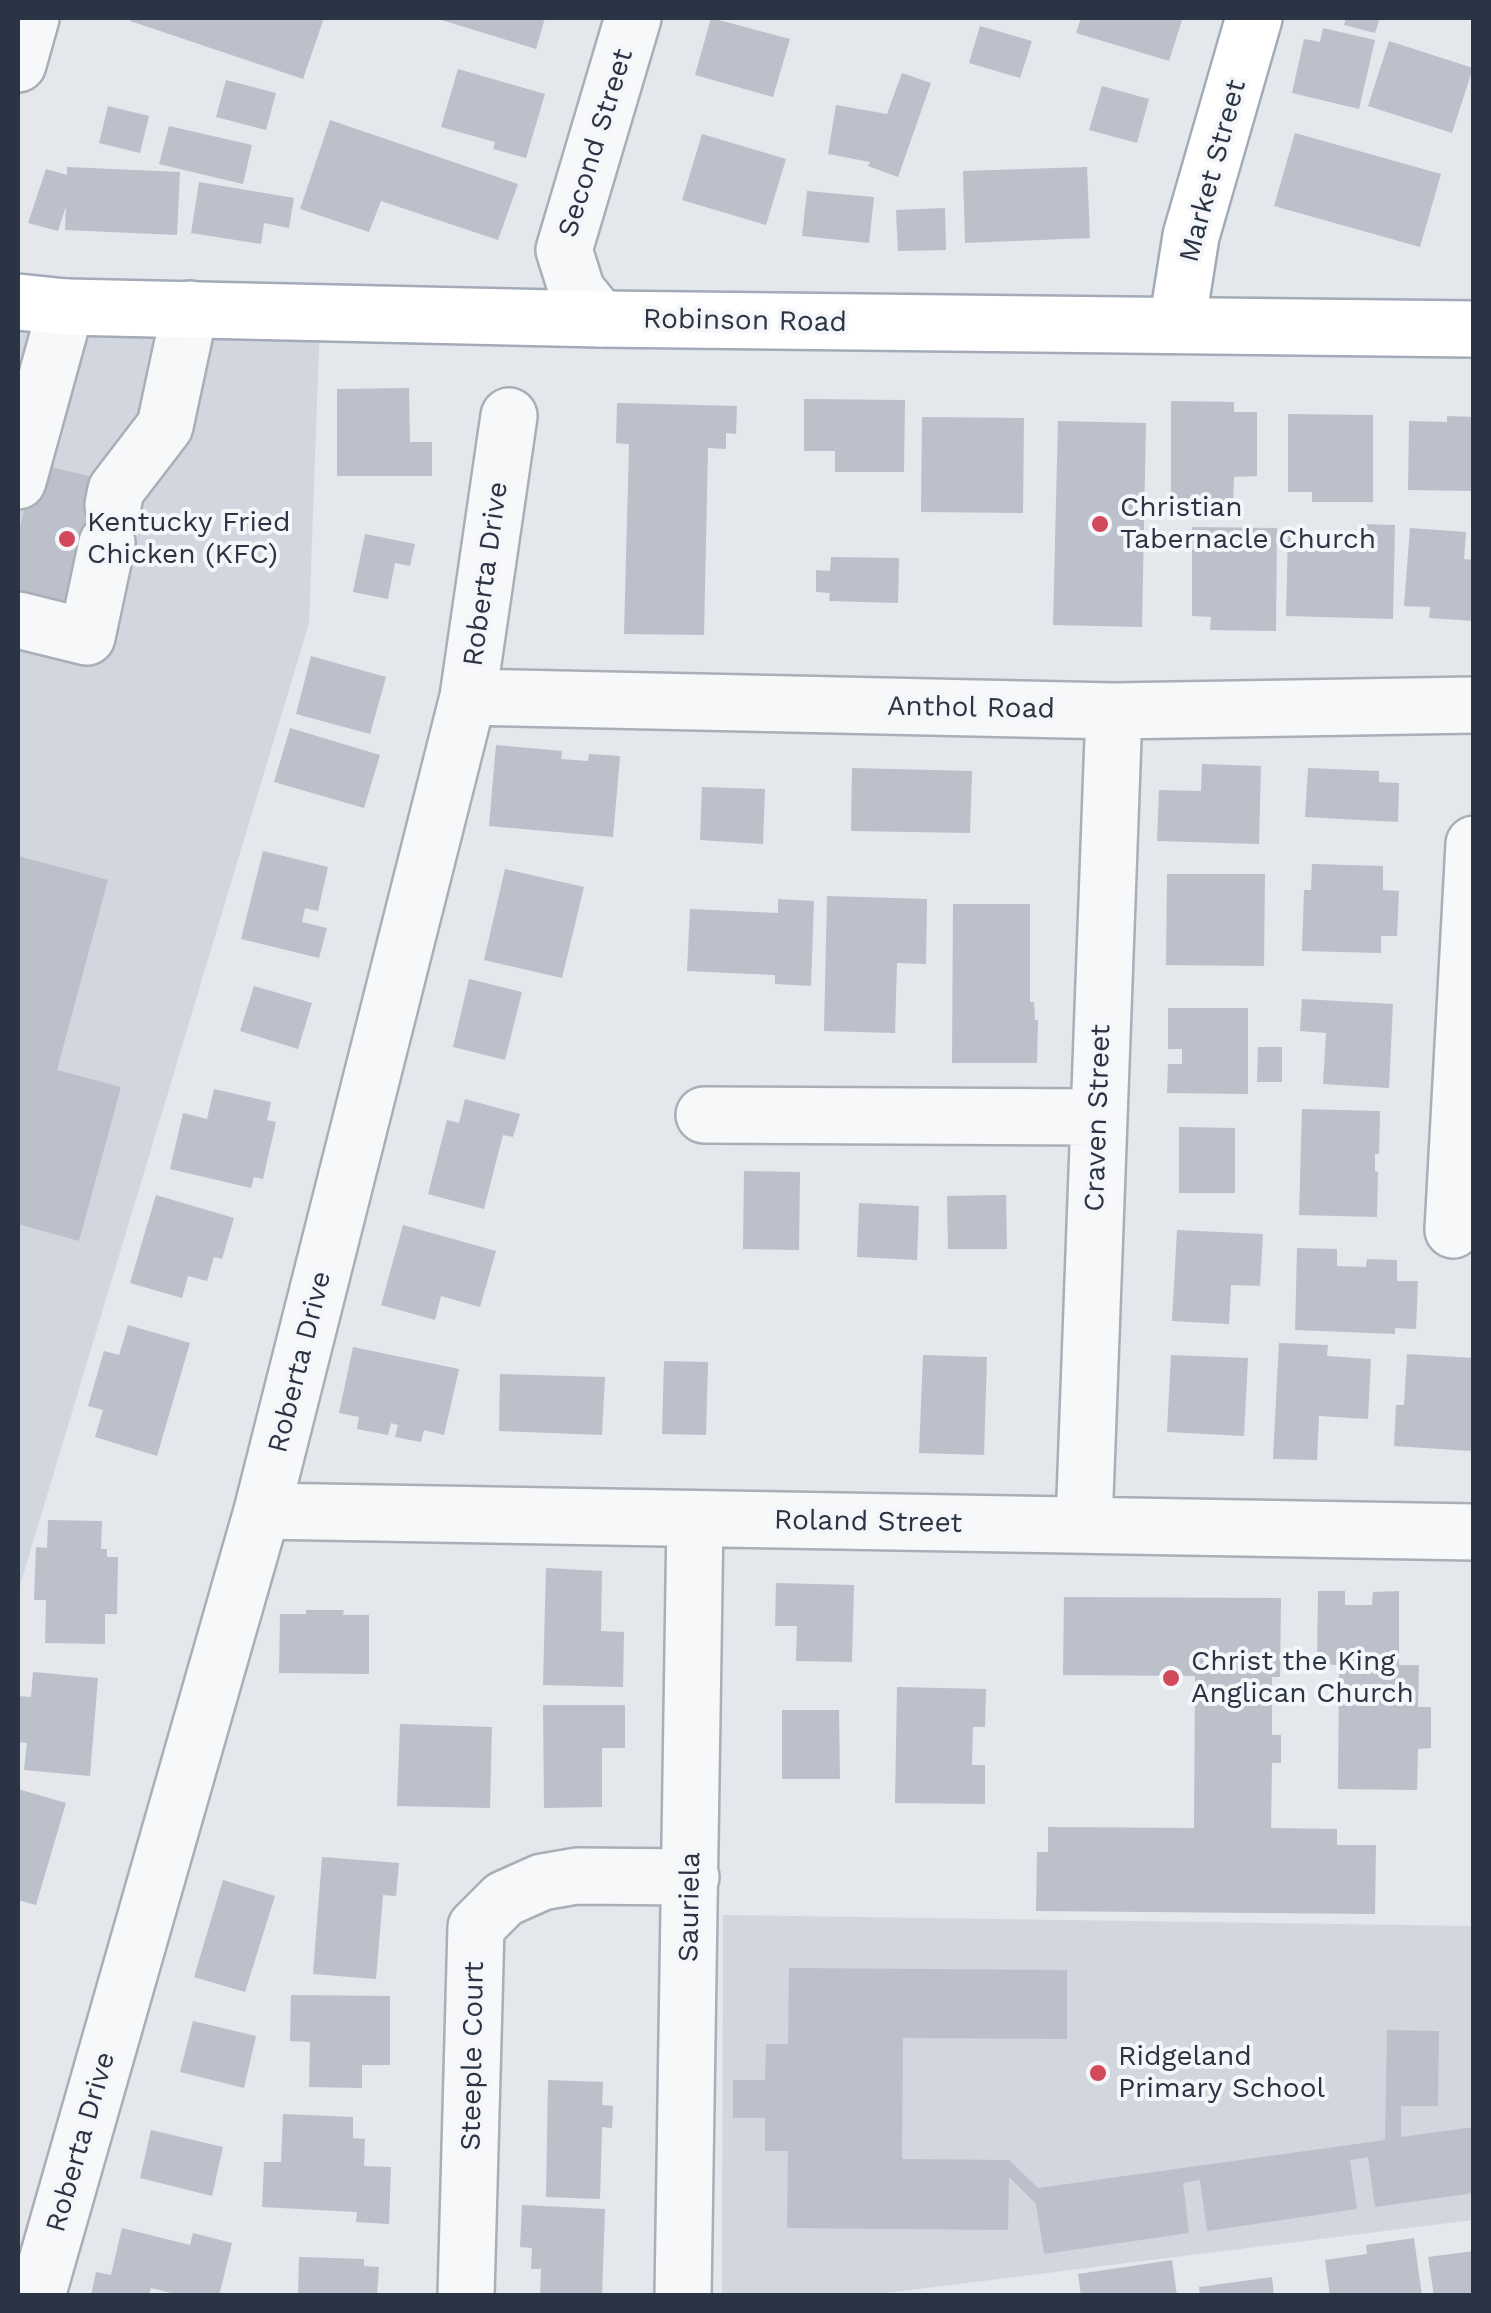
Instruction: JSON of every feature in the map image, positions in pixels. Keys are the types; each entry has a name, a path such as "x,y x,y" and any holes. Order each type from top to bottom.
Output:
{"main road":[{"name":"Market Street","path":"1177,325 1192,236 1254,18"},
{"name":"Robinson Road","path":"42,304 600,319 1474,329"}],"street":[{"path":"18,64 31,18"},
{"name":"Second Street","path":"600,319 577,290 564,250 633,18"},
{"path":"18,481 42,304"},
{"path":"18,620 87,637 116,490 165,426 190,310"},
{"name":"Roberta Drive","path":"36,2296 262,1510 468,697 509,416"},
{"name":"Anthol Road","path":"468,697 1114,711 1474,705"},
{"name":"Craven Street","path":"1084,1525 1114,711"},
{"path":"1453,1230 1474,844"},
{"path":"704,1115 1098,1117"},
{"name":"Roland Street","path":"262,1510 1474,1532"},
{"name":"Sauriela","path":"683,2296 695,1519"},
{"name":"Steeple Court","path":"466,2296 476,1927 504,1899 542,1882 577,1876 691,1877"}],"shaded area":[{"path":"18,291 321,293 309,623 18,1592"},
{"name":"Ridgeland Primary School","path":"723,1915 1473,1926 1473,2220 870,2295 722,2296"}],"building":[{"path":"324,18 303,79 130,21"},
{"path":"435,18 545,18 536,49"},
{"path":"711,18 790,39 773,97 695,75"},
{"path":"1081,18 1182,20 1169,61 1076,33"},
{"path":"1346,18 1380,18 1375,33 1344,25"},
{"path":"980,26 1032,41 1020,78 969,63"},
{"path":"1323,28 1375,40 1359,109 1292,93 1304,39 1320,42"},
{"path":"1389,41 1473,68 1452,133 1368,106"},
{"path":"458,69 545,94 526,158 493,149 495,142 441,127"},
{"path":"902,73 931,83 898,177 868,166 870,162 828,154 836,105 887,114"},
{"path":"226,80 276,93 266,130 216,117"},
{"path":"1102,86 1149,99 1137,143 1089,130"},
{"path":"108,106 149,116 140,153 99,143"},
{"path":"330,120 518,184 498,240 381,201 369,232 300,209"},
{"path":"169,126 252,145 243,184 159,164"},
{"path":"1295,133 1441,174 1420,247 1274,206"},
{"path":"702,134 786,159 766,225 682,200"},
{"path":"67,167 180,172 177,235 65,230 66,206 58,231 28,223 46,169 67,175"},
{"path":"1087,167 1090,238 965,243 963,171"},
{"path":"199,182 294,198 289,228 264,223 261,244 191,233"},
{"path":"807,191 874,197 869,243 802,236"},
{"path":"945,208 946,250 898,251 896,210"},
{"path":"409,388 410,442 432,442 432,476 337,476 337,389"},
{"path":"804,399 905,400 904,472 835,472 835,451 804,451"},
{"path":"1171,401 1234,402 1234,412 1257,412 1257,476 1234,477 1233,513 1205,513 1205,500 1171,499"},
{"path":"617,403 737,406 736,434 726,433 726,449 708,448 704,635 624,634 629,444 616,443"},
{"path":"1288,414 1373,415 1373,502 1312,502 1312,492 1288,492"},
{"path":"1447,416 1474,417 1474,491 1408,490 1409,421 1447,422"},
{"path":"922,417 1024,418 1023,513 921,512"},
{"name":"Christian Tabernacle Church","path":"1058,421 1146,423 1142,627 1053,625"},
{"name":"Kentucky Fried Chicken (KFC)","path":"34,463 106,480 78,615 18,601 18,538"},
{"path":"1364,524 1395,525 1393,619 1286,616 1288,535 1316,536 1316,549 1364,551"},
{"path":"1192,527 1277,528 1276,631 1210,630 1211,617 1192,616"},
{"path":"1410,528 1466,532 1464,559 1474,560 1474,621 1429,618 1430,607 1404,606"},
{"path":"365,534 415,544 410,566 395,563 388,599 353,592"},
{"path":"831,557 899,558 898,603 829,601 830,593 816,592 816,570 830,571"},
{"path":"311,656 386,677 370,734 296,714"},
{"path":"290,728 380,755 364,808 274,782"},
{"path":"496,745 562,751 561,759 588,761 589,754 620,756 613,837 489,826"},
{"path":"1202,764 1261,766 1259,844 1157,841 1159,790 1201,791"},
{"path":"852,768 972,771 970,833 851,831"},
{"path":"1308,768 1379,771 1379,782 1399,783 1398,822 1305,817"},
{"path":"702,787 765,789 763,844 700,840"},
{"path":"263,851 328,867 318,911 305,908 302,922 327,928 319,958 241,939"},
{"path":"18,856 108,880 57,1070 121,1087 79,1241 18,1224"},
{"path":"1312,864 1383,866 1383,890 1399,891 1397,936 1381,936 1381,953 1302,951 1304,890 1311,890"},
{"path":"505,869 584,887 562,978 484,960"},
{"path":"1167,874 1265,874 1264,966 1166,965"},
{"path":"827,896 927,899 926,964 897,963 895,1033 824,1031"},
{"path":"778,899 814,901 811,986 775,984 775,975 687,971 690,909 778,913"},
{"path":"953,904 1030,904 1030,1002 1034,1002 1038,1020 1037,1063 952,1063"},
{"path":"469,979 522,992 505,1060 453,1047"},
{"path":"254,986 312,1003 298,1049 240,1031"},
{"path":"1302,999 1393,1004 1389,1088 1323,1084 1326,1033 1300,1031"},
{"path":"1168,1008 1248,1008 1248,1094 1167,1093 1168,1064 1182,1064 1182,1049 1168,1049"},
{"path":"1258,1047 1282,1047 1282,1082 1257,1082"},
{"path":"214,1089 271,1102 267,1120 276,1122 263,1179 254,1177 251,1188 170,1169 183,1113 207,1119"},
{"path":"465,1099 520,1114 513,1137 503,1135 484,1209 428,1194 447,1120 459,1123"},
{"path":"1302,1109 1380,1111 1379,1154 1375,1154 1377,1217 1299,1215"},
{"path":"1179,1127 1235,1128 1235,1193 1179,1193"},
{"path":"744,1171 800,1172 799,1250 743,1249"},
{"path":"156,1195 234,1218 222,1259 214,1257 207,1281 188,1276 182,1298 130,1283"},
{"path":"1006,1195 1007,1249 948,1249 947,1196"},
{"path":"859,1203 919,1206 917,1260 857,1257"},
{"path":"403,1225 496,1251 480,1307 441,1296 435,1320 381,1305"},
{"path":"1177,1230 1263,1234 1260,1286 1231,1285 1229,1324 1172,1321"},
{"path":"1297,1248 1337,1249 1337,1266 1366,1267 1367,1259 1397,1260 1397,1281 1418,1281 1416,1329 1395,1328 1395,1334 1295,1330"},
{"path":"128,1325 190,1343 157,1456 95,1437 103,1410 88,1406 104,1351 119,1355"},
{"path":"1279,1343 1328,1345 1327,1356 1371,1359 1368,1419 1319,1416 1317,1460 1273,1459"},
{"path":"353,1347 459,1369 444,1435 424,1430 421,1442 395,1437 398,1425 391,1423 388,1435 357,1429 359,1417 339,1413"},
{"path":"1407,1354 1474,1358 1471,1451 1394,1446 1396,1405 1404,1405"},
{"path":"923,1355 987,1357 984,1455 919,1453"},
{"path":"1171,1355 1248,1358 1244,1436 1167,1432"},
{"path":"664,1361 708,1362 706,1435 662,1434"},
{"path":"500,1374 605,1377 602,1435 499,1431"},
{"path":"48,1520 102,1521 101,1549 107,1549 107,1557 118,1557 117,1614 105,1614 105,1644 45,1643 46,1600 34,1600 36,1547 47,1548"},
{"path":"546,1568 602,1571 601,1631 624,1632 623,1687 543,1685"},
{"path":"776,1583 854,1585 852,1662 796,1661 797,1626 775,1626"},
{"path":"1318,1591 1345,1591 1345,1605 1372,1605 1373,1592 1399,1591 1399,1665 1419,1665 1418,1707 1431,1707 1431,1748 1418,1749 1417,1790 1338,1789 1339,1665 1317,1664"},
{"path":"1064,1597 1281,1598 1280,1677 1272,1677 1272,1735 1281,1735 1281,1763 1272,1763 1271,1828 1337,1829 1337,1845 1376,1845 1375,1914 1036,1911 1037,1852 1048,1852 1048,1827 1194,1828 1195,1676 1063,1675"},
{"path":"306,1610 344,1610 343,1615 369,1615 369,1674 279,1673 280,1614 306,1614"},
{"path":"33,1672 98,1678 90,1776 24,1770 27,1743 18,1742 18,1696 31,1697"},
{"path":"897,1687 986,1689 985,1727 973,1727 972,1765 985,1765 985,1804 895,1803"},
{"path":"543,1705 625,1705 625,1748 602,1748 602,1807 544,1808"},
{"path":"782,1710 839,1710 840,1779 782,1779"},
{"path":"400,1724 492,1727 490,1808 397,1806"},
{"path":"18,1789 66,1803 36,1905 18,1900"},
{"path":"322,1857 399,1863 396,1896 383,1895 376,1979 313,1974"},
{"path":"223,1880 275,1896 245,1992 194,1977"},
{"path":"789,1968 1067,1970 1067,2039 903,2038 902,2159 1009,2160 1038,2188 1385,2140 1387,2030 1439,2031 1438,2106 1401,2106 1401,2137 1474,2127 1474,2193 1375,2207 1368,2157 1350,2160 1357,2209 1207,2231 1200,2180 1183,2183 1189,2233 1044,2254 1036,2204 1009,2177 1008,2230 787,2228 788,2151 765,2151 765,2118 733,2118 733,2080 765,2080 766,2044 788,2044"},
{"path":"291,1995 390,1996 390,2065 362,2065 362,2088 309,2087 310,2042 290,2041"},
{"path":"193,2021 256,2036 244,2088 180,2072"},
{"path":"548,2080 603,2082 602,2105 613,2106 612,2128 602,2127 600,2199 546,2197"},
{"path":"283,2114 353,2117 353,2138 365,2139 364,2166 391,2167 389,2224 356,2222 357,2212 262,2207 264,2162 281,2162"},
{"path":"151,2130 223,2147 212,2196 140,2178"},
{"path":"522,2205 605,2209 602,2296 540,2296 541,2269 531,2269 532,2248 520,2247"},
{"path":"122,2228 190,2245 193,2233 232,2243 219,2296 183,2296 151,2288 149,2296 91,2296 96,2272 111,2275"},
{"path":"1414,2238 1422,2296 1330,2296 1325,2260 1367,2254 1366,2245"},
{"path":"1474,2251 1474,2296 1434,2296 1428,2257"},
{"path":"299,2257 364,2259 364,2266 379,2267 377,2294 298,2296"},
{"path":"1172,2260 1177,2296 1081,2296 1078,2274"},
{"path":"1272,2277 1274,2296 1200,2296 1199,2287"}],"place":[{"name":"Christian Tabernacle Church","path":"1100,524"},
{"name":"Kentucky Fried Chicken (KFC)","path":"67,539"},
{"name":"Christ the King Anglican Church","path":"1171,1678"},
{"name":"Ridgeland Primary School","path":"1098,2073"}]}
